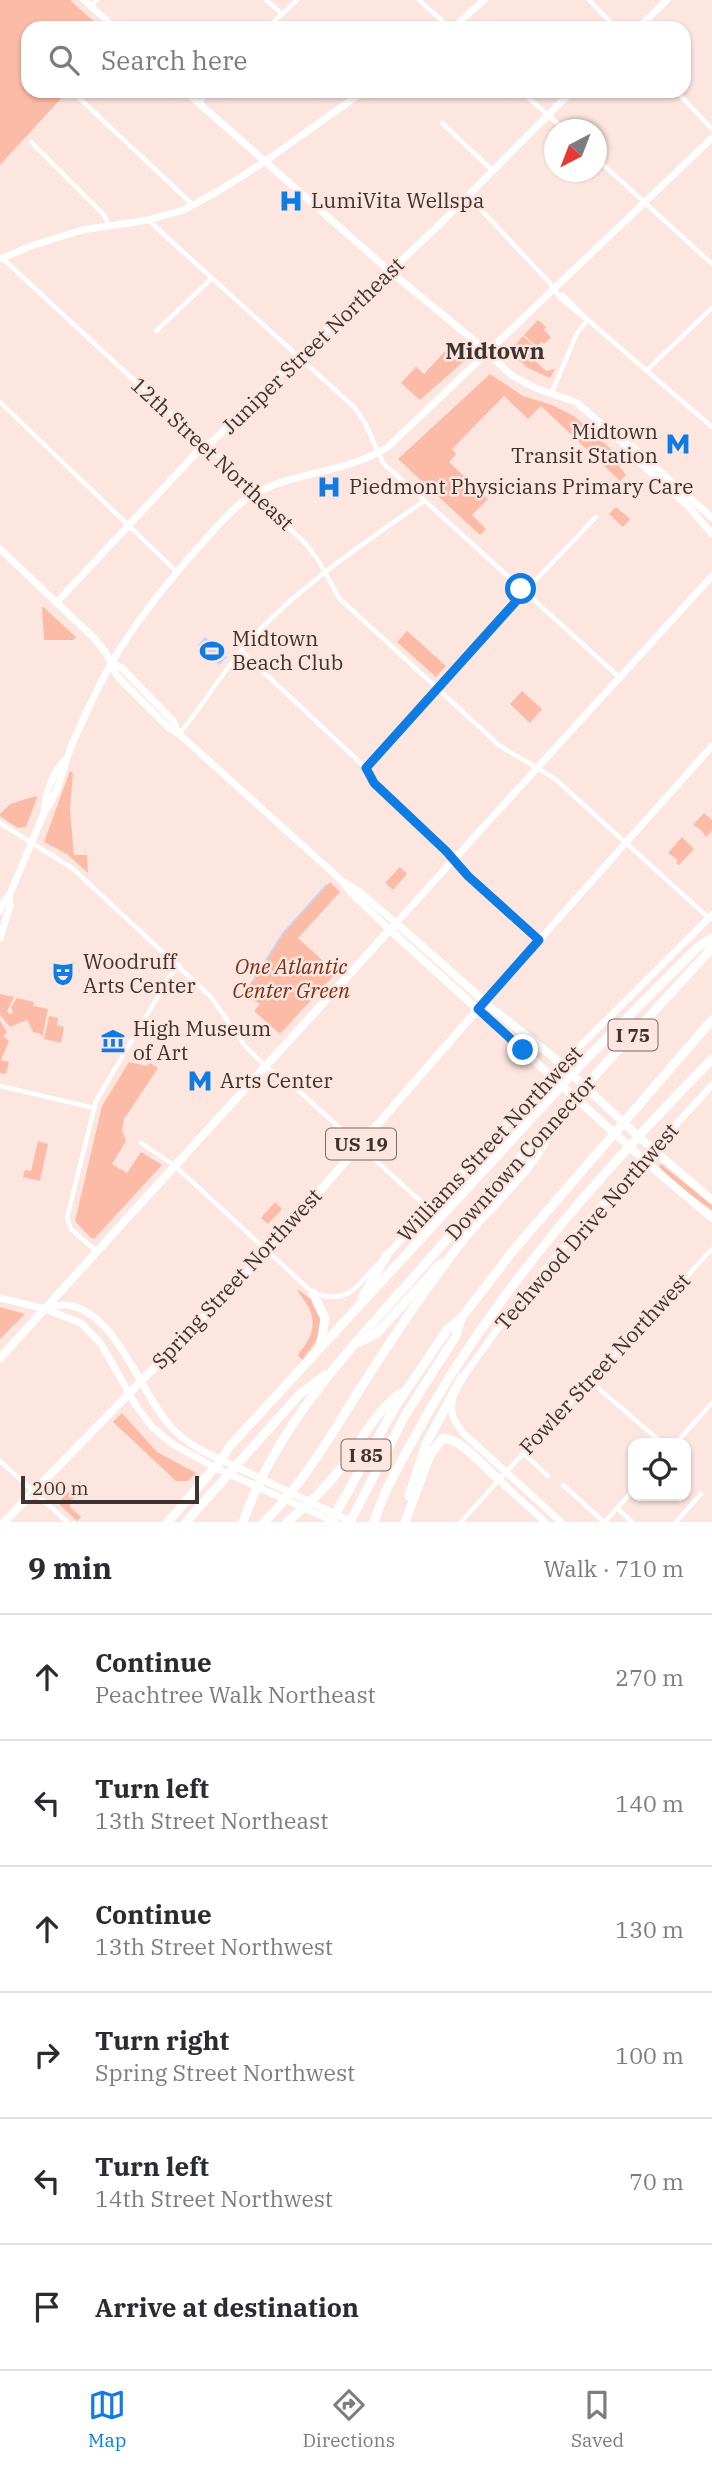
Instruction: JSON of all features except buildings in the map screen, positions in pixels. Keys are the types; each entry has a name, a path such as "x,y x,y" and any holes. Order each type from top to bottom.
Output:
{"highway":[{"path":"218,1464 229,1447 588,1057 697,948 712,937"},
{"name":"Downtown Connector","path":"332,1369 712,948"},
{"name":"I 75","path":"351,1522 407,1412 456,1336 462,1317 512,1252 712,1020"},
{"path":"374,1522 388,1485 438,1395 510,1289 598,1183 712,1059"},
{"path":"354,1346 377,1333 463,1240 542,1151 554,1122"},
{"path":"264,1522 310,1467 394,1336 463,1240"},
{"path":"168,1522 317,1356 356,1308 387,1255"},
{"path":"313,1293 326,1327 317,1356"},
{"name":"I 85","path":"333,1522 362,1463 405,1390 447,1330 462,1317"},
{"path":"244,1518 280,1446 332,1369"},
{"name":"I 75","path":"186,1522 299,1395 332,1369"},
{"path":"404,1457 462,1377"},
{"path":"404,1522 426,1444 462,1377"},
{"path":"287,1522 316,1496 341,1467 383,1406 405,1390"},
{"path":"404,1522 430,1455 443,1438 460,1445 503,1476"}],"main road":[{"path":"84,0 94,3 109,21"},
{"path":"460,21 484,0"},
{"path":"645,21 667,0"},
{"path":"193,98 511,375 583,407 689,507 712,534"},
{"path":"1,257 56,237 108,224 148,220 194,205 264,162 354,98"},
{"name":"Juniper Street Northeast","path":"56,603 127,524 206,445 391,271 565,98"},
{"path":"0,911 44,813 52,802 64,774 65,760 111,663 177,572 224,519 245,500 276,483 343,468 388,447 557,291 712,138"},
{"path":"622,442 633,447 712,518"},
{"path":"0,550 94,638 111,663 122,668 174,722 179,734 341,880 352,894 393,926 482,1006 558,1082 643,1160 712,1218"},
{"path":"0,1358 712,576"},
{"name":"Spring Street Northwest","path":"4,1522 268,1251 712,746"},
{"path":"0,938 10,906 9,896"},
{"name":"Williams Street Northwest","path":"387,1255 551,1075 564,1068 711,916"},
{"path":"482,1006 564,1068 712,1200"},
{"name":"Techwood Drive Northwest","path":"503,1476 454,1421 452,1403 462,1377 561,1250 712,1085"},
{"path":"0,1298 45,1308 80,1323 93,1334 153,1428 174,1445 202,1461 218,1464 351,1522"},
{"path":"45,1308 71,1306 97,1320 116,1341 172,1428 207,1452 218,1464 333,1522"},
{"path":"503,1476 545,1522"},
{"path":"503,1476 561,1522"}],"street":[{"path":"266,0 281,13"},
{"path":"274,21 297,0"},
{"path":"419,0 444,21"},
{"path":"589,0 609,21"},
{"path":"79,98 194,205"},
{"path":"199,104 204,98"},
{"path":"529,98 553,119"},
{"path":"683,98 712,129"},
{"path":"442,123 492,170"},
{"path":"31,142 91,200 108,224"},
{"path":"607,167 712,264"},
{"path":"468,195 557,291 712,427"},
{"path":"148,220 354,407 365,423 383,463 620,678"},
{"name":"12th Street Northeast","path":"1,257 248,482 262,502 301,538 326,573 339,598 504,749 554,778 711,916"},
{"path":"156,331 211,279"},
{"path":"647,370 712,308"},
{"path":"552,392 577,333 588,320"},
{"path":"0,402 177,572"},
{"path":"179,734 260,630 326,573 424,501"},
{"path":"366,768 596,517"},
{"path":"241,651 366,768 374,783 454,859 468,876 539,940"},
{"path":"0,823 72,868 211,997 245,1046 265,1066 300,1092 429,1209"},
{"path":"96,1252 71,1229 67,1219 94,1108 170,976 179,965"},
{"path":"0,1086 94,1108"},
{"path":"141,1143 175,1166 313,1293 333,1299 345,1296 387,1255"},
{"name":"Fowler Street Northwest","path":"461,1522 712,1248"},
{"path":"590,1381 656,1438"},
{"path":"680,1438 712,1403"},
{"path":"523,1454 548,1476"},
{"path":"0,1461 67,1522"},
{"path":"564,1485 604,1522 628,1496"},
{"path":"676,1522 701,1494"},
{"path":"617,1508 632,1522"}],"green space":[{"path":"0,0 70,0 93,21 21,21 21,98 62,98 0,165"},
{"path":"538,320 546,327 544,330 551,337 537,347 524,335"},
{"path":"523,336 537,349 530,356 546,371 555,369 550,378 528,368 509,352"},
{"path":"459,342 472,354 420,400 401,383 416,367 424,374 449,347 452,349"},
{"path":"490,374 523,396 552,405 574,416 624,461 619,466 626,475 620,481 541,406 528,419 504,396 452,449 456,454 449,462 488,499 472,515 486,529 480,535 398,459"},
{"path":"616,507 630,519 623,527 609,514"},
{"path":"42,606 76,637 74,640 44,640"},
{"path":"407,631 446,666 436,677 397,642"},
{"path":"522,691 542,709 530,723 510,704"},
{"path":"70,771 73,773 70,810 74,855 87,855 88,873 67,854 44,842"},
{"path":"36,796 26,827 18,828 1,817 0,814 10,804"},
{"path":"704,813 712,820 712,831 706,837 693,825"},
{"path":"682,837 694,849 679,865 676,863 678,860 668,853"},
{"path":"400,867 407,874 393,890 385,883"},
{"name":"One Atlantic Center Green","path":"330,882 340,892 298,938 336,973 280,1034 254,1011 260,1004 243,993 254,981 283,934"},
{"path":"0,994 14,997 7,1011 9,1014 13,1013 11,1007 17,998 34,1002 33,1006 48,1009 42,1038 41,1034 33,1032 27,1020 10,1027 0,1015"},
{"path":"49,1016 58,1018 57,1025 64,1027 61,1043 44,1039"},
{"path":"0,1021 7,1032 3,1036 9,1041 1,1060 9,1062 6,1074 0,1073"},
{"path":"129,1062 147,1066 150,1063 158,1068 124,1119 122,1130 126,1141 112,1164 127,1173 141,1152 162,1165 95,1238 91,1238 75,1221 102,1106"},
{"path":"38,1141 48,1144 40,1181 23,1177 25,1170 31,1171"},
{"path":"661,1164 712,1205 712,1210 684,1190 659,1167"},
{"path":"275,1202 282,1209 268,1224 261,1218"},
{"path":"297,1289 312,1300 321,1319 319,1337 302,1360 298,1355 309,1339 313,1321 309,1308"},
{"path":"0,1307 25,1314 0,1339"},
{"path":"122,1413 157,1452 196,1473 188,1481 176,1481 113,1422"},
{"path":"79,1481 85,1486 70,1502 70,1507 81,1517 77,1521 58,1503"}],"water":[{"name":"Midtown Beach Club","path":"205,637 227,657 219,665 198,645"},
{"path":"326,884 283,934 253,982 282,933"}],"place":[{"name":"LumiVita Wellspa","path":"291,201"},
{"name":"Midtown Transit Station","path":"678,444"},
{"name":"Piedmont Physicians Primary Care","path":"329,487"},
{"name":"Midtown Beach Club","path":"212,651"},
{"name":"Woodruff Arts Center","path":"63,974"},
{"name":"High Museum of Art","path":"113,1041"},
{"name":"Arts Center","path":"200,1081"}],"district":[{"name":"Midtown","path":"495,351"}],"route":[{"path":"521,589 525,592 366,768 374,783 446,851 468,876 539,940 478,1009 523,1050"}]}
